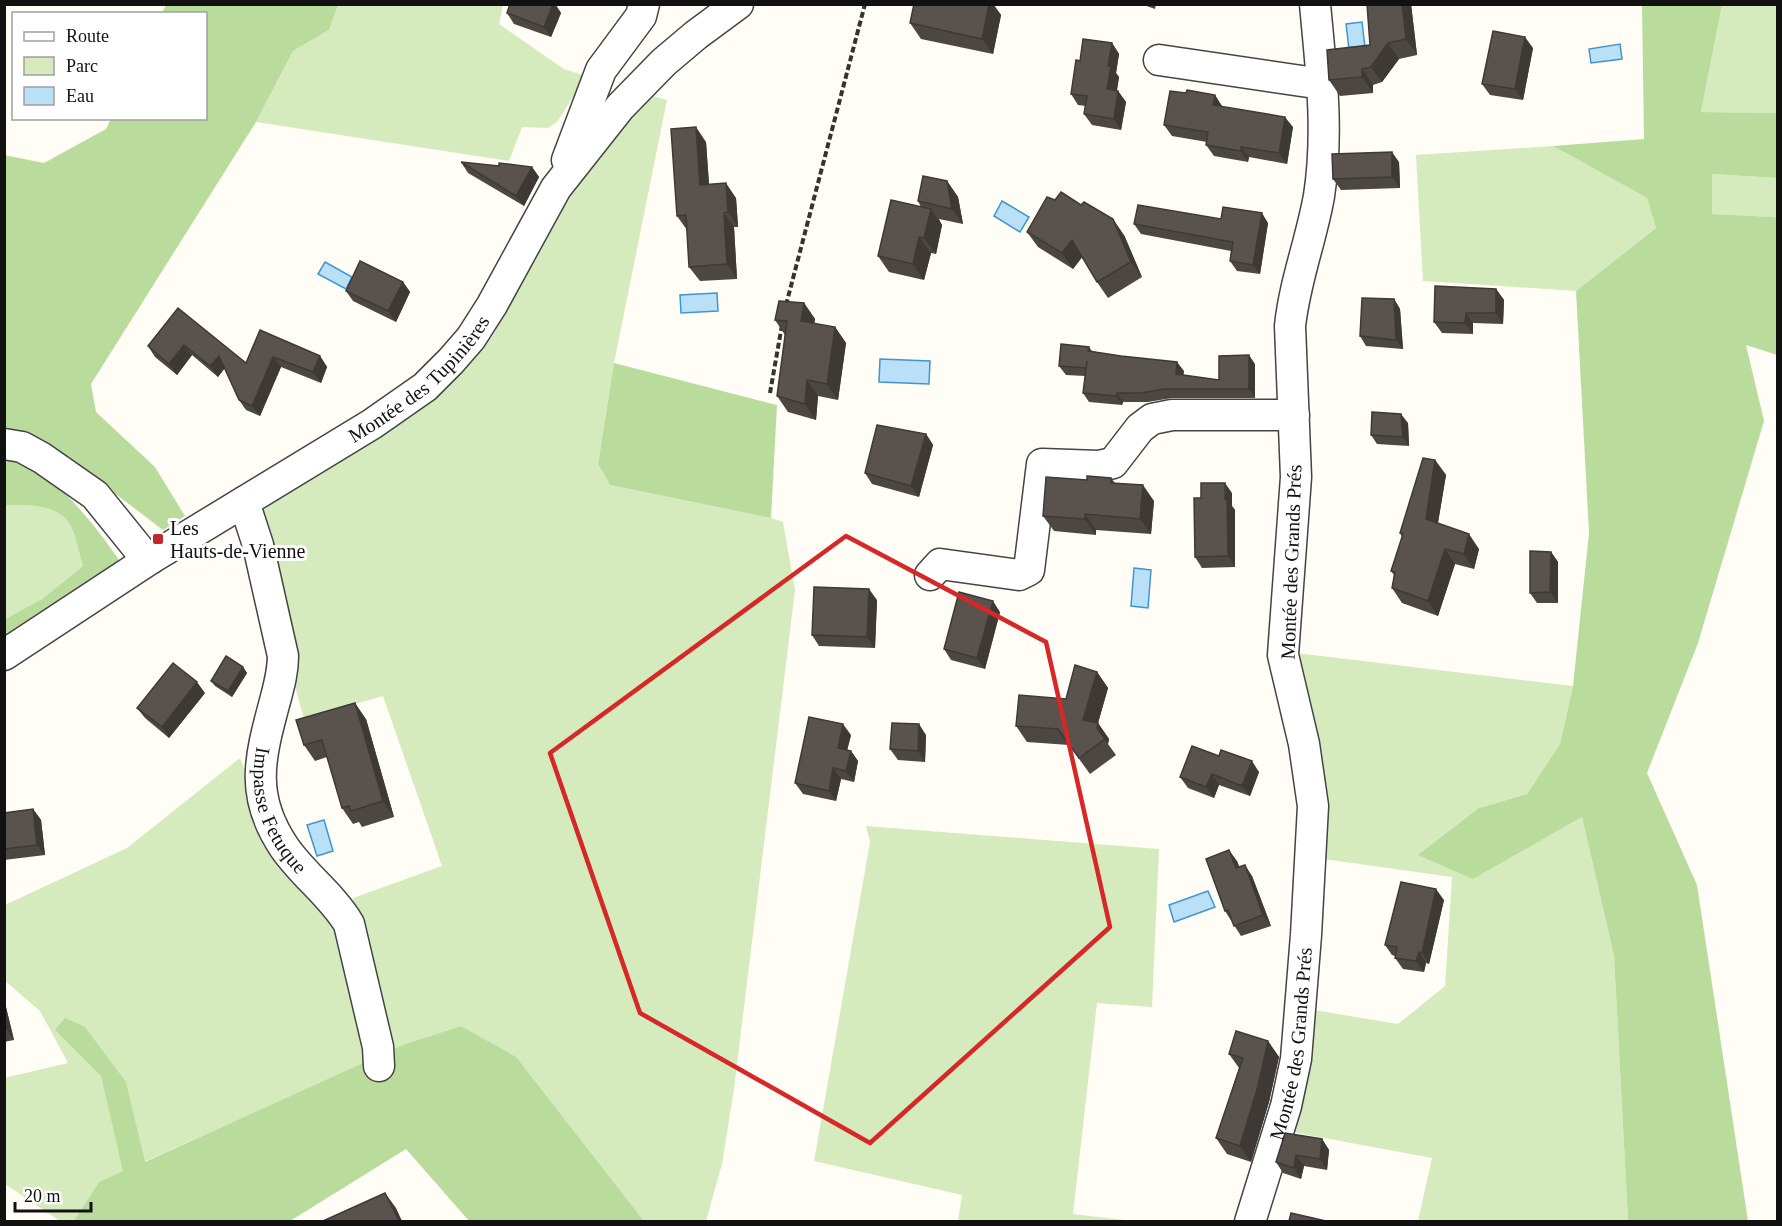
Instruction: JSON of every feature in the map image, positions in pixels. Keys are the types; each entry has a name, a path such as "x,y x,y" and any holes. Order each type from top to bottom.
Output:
{"street":[{"path":"556,188 602,70 641,16 644,4"},
{"name":"Montée des Tupinières","path":"4,655 150,559 402,404 425,387 471,338 492,305 556,188 620,107 664,62 738,4"},
{"name":"Montée des Grands Prés","path":"1250,1221 1286,1106 1296,1059 1313,806 1304,744 1283,655 1296,477 1290,326 1292,302 1300,265 1313,228 1319,194 1325,123 1315,4"},
{"path":"1159,60 1322,84"},
{"path":"930,575 940,564 1019,575 1029,570 1042,464 1099,466 1113,463 1140,428 1152,419 1172,415 1294,415"},
{"path":"4,444 22,447 42,458 95,495 141,552 150,559"},
{"name":"Impasse Fetuque","path":"244,502 258,545 283,656 283,670 265,738 260,768 260,792 267,817 283,846 342,911 349,924 376,1036 379,1066"}],"path":[{"path":"770,393 783,314 865,4"}],"highlighted area":[{"path":"846,536 1046,642 1110,927 870,1143 640,1013 550,753"}],"green space":[{"path":"166,5 338,5 329,30 293,51 256,122 91,384 96,412 155,467 185,516 163,530 67,457 5,432 4,155 44,163 106,129 110,120 207,120 207,12 162,12"},
{"path":"338,5 503,5 499,24 564,69 586,76 557,122 548,128 522,127 509,161 256,122 293,51 329,30"},
{"path":"1642,5 1722,5 1701,112 1777,113 1777,178 1712,174 1712,214 1777,219 1777,355 1746,345 1764,421 1698,643 1647,773 1697,885 1748,1221 1628,1221 1614,956 1582,817 1473,879 1418,855 1479,808 1527,794 1560,744 1573,686 1589,533 1576,291 1656,228 1647,198 1553,146 1644,139"},
{"path":"1722,5 1777,5 1777,113 1701,112"},
{"path":"649,95 667,100 614,363 598,464 610,485 783,522 795,590 734,1089 722,1164 706,1221 644,1221 516,1058 461,1026 405,1044 387,1053 353,898 442,866 383,696 304,719 293,679 259,514 262,504 395,426 440,394 468,366 493,335 545,237 586,172"},
{"path":"1553,146 1647,198 1656,228 1576,291 1423,281 1416,155"},
{"path":"1712,174 1777,178 1777,219 1712,214"},
{"path":"614,363 777,405 771,518 610,485 598,464"},
{"path":"5,457 25,462 52,481 89,520 119,560 112,569 5,640 5,619 42,599 83,566 72,529 60,514 43,507 5,505"},
{"path":"5,505 43,507 60,514 72,529 83,566 42,599 5,619"},
{"path":"1296,653 1573,686 1560,744 1527,794 1479,808 1473,878 1582,817 1614,956 1628,1221 1418,1221 1432,1158 1287,1131 1308,1009 1398,1024 1445,986 1452,877 1324,859"},
{"path":"240,758 276,849 340,919 368,1040 365,1063 99,1182 74,1222 60,1221 5,1184 4,1078 68,1063 40,1011 5,981 5,905 127,848"},
{"path":"866,826 1159,849 1152,1007 1097,1003 1073,1214 1134,1221 958,1221 962,1195 814,1161 870,842"},
{"path":"65,1018 85,1027 126,1082 145,1162 405,1044 461,1026 516,1057 644,1221 469,1221 406,1149 290,1221 74,1221 99,1182 123,1171 101,1076 55,1030"}],"water":[{"path":"1362,22 1366,56 1350,58 1346,24"},
{"path":"1620,44 1622,59 1591,63 1589,49"},
{"path":"1002,201 1029,217 1020,232 994,216"},
{"path":"325,262 352,277 346,289 318,274"},
{"path":"717,293 718,311 681,313 680,295"},
{"path":"880,359 930,361 929,384 879,382"},
{"path":"1134,568 1151,570 1148,608 1131,606"},
{"path":"324,820 333,851 317,856 307,825"},
{"path":"1208,891 1215,907 1174,922 1169,905"}],"building":[{"path":"510,4 553,4 544,27 507,13"},
{"path":"914,4 989,4 982,39 910,23"},
{"path":"1367,4 1402,4 1406,39 1388,43 1371,67 1362,69 1362,77 1329,80 1327,50 1370,45"},
{"path":"1493,31 1525,37 1515,89 1482,84"},
{"path":"1083,39 1112,43 1107,89 1118,91 1114,119 1084,114 1087,96 1071,94 1076,60 1080,61"},
{"path":"1187,90 1215,95 1213,105 1285,117 1279,153 1241,147 1241,151 1206,145 1208,132 1164,125 1170,91 1186,93"},
{"path":"696,127 700,185 726,183 728,212 724,213 727,264 689,267 686,215 677,216 671,129"},
{"path":"1392,152 1392,177 1333,179 1332,154"},
{"path":"461,162 499,166 499,163 532,167 516,196"},
{"path":"923,176 947,181 952,209 918,201"},
{"path":"1061,192 1081,205 1084,202 1113,219 1131,262 1097,282 1072,240 1062,253 1027,232 1047,197 1055,200"},
{"path":"891,200 931,209 924,238 919,237 913,264 878,256"},
{"path":"1138,205 1221,219 1223,207 1262,213 1253,265 1230,261 1233,242 1134,224"},
{"path":"360,261 403,282 388,311 346,291"},
{"path":"1435,286 1496,289 1496,313 1466,313 1465,323 1434,322"},
{"path":"1362,298 1394,299 1396,340 1360,336"},
{"path":"779,301 804,303 801,321 835,327 827,384 807,380 805,404 777,396 787,321 775,320"},
{"path":"178,308 246,363 260,330 320,356 313,372 273,357 252,406 239,400 219,356 210,366 184,345 169,364 148,346"},
{"path":"1061,344 1089,347 1088,351 1177,362 1176,374 1219,380 1219,356 1249,355 1249,389 1165,389 1141,393 1117,393 1116,396 1083,393 1087,361 1086,368 1059,366"},
{"path":"1372,412 1401,414 1403,437 1371,435"},
{"path":"877,425 926,434 911,486 865,473"},
{"path":"1423,458 1435,460 1426,519 1469,534 1464,554 1445,549 1428,601 1392,588 1395,572 1391,571"},
{"path":"1087,476 1111,478 1111,483 1143,485 1140,519 1085,514 1085,519 1043,516 1046,477 1087,480"},
{"path":"1201,483 1225,483 1228,556 1195,557 1194,498 1201,498"},
{"path":"1530,551 1551,552 1550,592 1530,593"},
{"path":"814,587 869,589 867,637 812,635"},
{"path":"959,592 993,601 977,658 944,649"},
{"path":"226,656 243,667 228,691 211,681"},
{"path":"173,663 197,682 162,727 137,708"},
{"path":"1075,665 1097,672 1083,720 1098,723 1097,728 1105,739 1079,758 1058,729 1016,726 1019,695 1066,699"},
{"path":"355,703 383,801 351,811 349,806 342,808 322,740 304,745 296,720"},
{"path":"809,717 843,724 838,748 851,751 846,771 833,768 829,791 795,783"},
{"path":"892,723 919,724 918,751 890,749"},
{"path":"1192,746 1219,756 1221,750 1252,761 1242,786 1212,774 1206,787 1180,777"},
{"path":"33,809 37,845 4,849 4,813"},
{"path":"1229,850 1236,868 1245,865 1263,915 1234,926 1228,910 1225,911 1206,859"},
{"path":"1401,882 1436,889 1422,953 1419,952 1416,961 1395,958 1397,947 1385,945"},
{"path":"1236,1031 1268,1041 1258,1086 1240,1146 1216,1138 1243,1058 1229,1054"},
{"path":"1285,1133 1322,1139 1320,1159 1296,1155 1294,1168 1276,1162"},
{"path":"385,1193 399,1221 323,1221"},
{"path":"1291,1213 1326,1221 1289,1221"}],"place":[{"name":"Les Hauts-de-Vienne","path":"158,539"}]}
